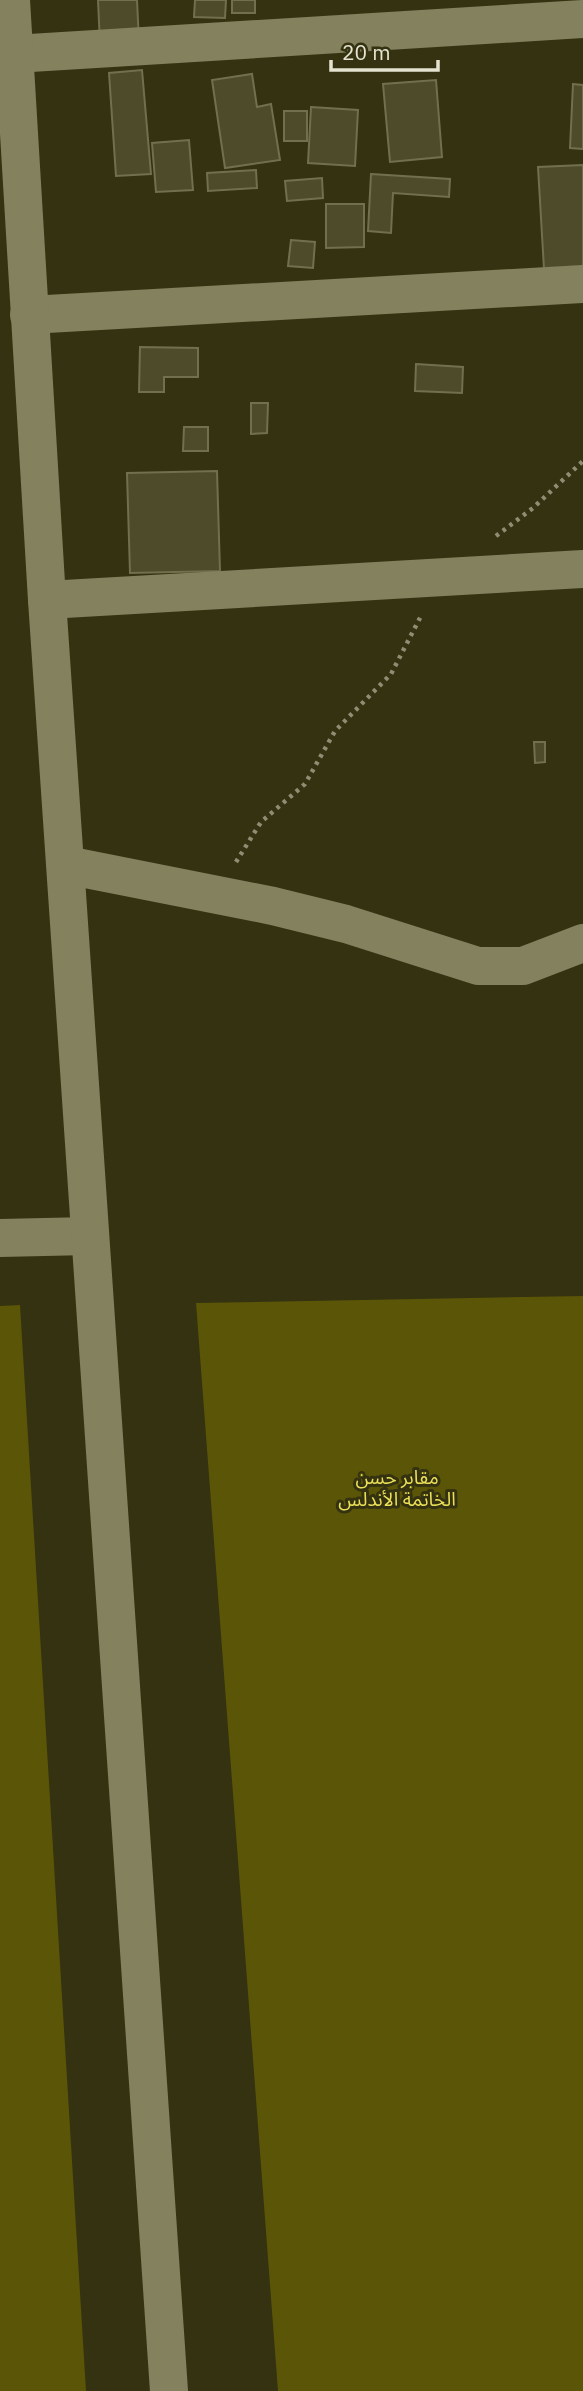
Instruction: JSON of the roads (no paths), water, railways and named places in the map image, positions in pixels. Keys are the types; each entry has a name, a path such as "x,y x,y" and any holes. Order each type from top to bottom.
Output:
{"street":[{"path":"11,0 89,1236 169,2391"},
{"path":"14,54 563,13"},
{"path":"29,315 583,284"},
{"path":"47,600 583,569"},
{"path":"66,865 273,906 346,924 478,966 523,966 583,943"},
{"path":"0,1238 89,1236"}],"park label":[{"name":"مقابر حسن الخاتمة الأندلس","path":"397,1488"}]}
